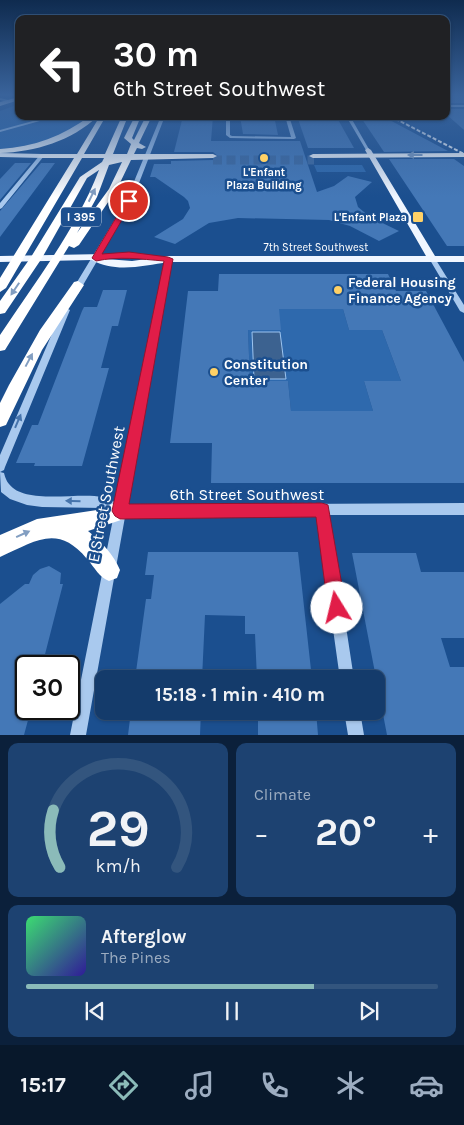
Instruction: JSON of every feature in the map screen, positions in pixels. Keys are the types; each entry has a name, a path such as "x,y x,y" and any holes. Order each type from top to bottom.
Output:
{"highway":[{"path":"0,151 32,148 52,142 75,128"},
{"name":"I 395","path":"0,288 95,128"},
{"path":"48,206 103,128"},
{"name":"I 395","path":"0,346 91,198 104,171 118,128"},
{"path":"131,128 128,136 130,141 147,153"},
{"path":"22,312 96,216 113,189 144,128"},
{"path":"0,310 36,258 69,203 94,171 113,162 147,153"},
{"path":"42,156 147,153 214,155 156,162 117,164 94,171"},
{"path":"370,155 313,155 340,155 464,155"},
{"path":"0,420 33,352 58,312 78,285"},
{"path":"0,546 24,534 48,527 97,520 120,511"},
{"path":"48,527 77,534 90,545 109,570"}],"main road":[{"path":"0,155 42,156"},
{"path":"370,155 433,260"},
{"name":"7th Street Southwest","path":"0,259 96,258 103,263 145,264 168,259 464,259"}],"street":[{"path":"0,466 78,285 120,219 136,188 158,128"},
{"path":"228,128 228,135 231,137 294,138 291,128"},
{"path":"355,128 370,155"},
{"path":"0,207 42,156"},
{"name":"E Street Southwest","path":"78,735 168,259"},
{"path":"433,260 464,311"},
{"path":"0,477 8,492 26,500 100,502 120,511"},
{"name":"6th Street Southwest","path":"120,511 464,509"},
{"path":"322,510 347,670"},
{"path":"354,720 356,735"}],"shaded area":[{"path":"0,128 71,128 38,143 0,149"},
{"path":"314,165 362,165 366,172 317,172"},
{"path":"279,309 343,309 349,330 382,330 401,381 364,381 373,411 291,411 288,381 250,381 248,330"},
{"path":"252,332 280,332 286,379 254,379"}],"building":[{"path":"180,128 212,128 211,141 300,141 317,192 334,186 348,176 372,182 355,197 358,207 370,217 399,231 379,241 350,226 329,220 238,218 209,223 175,244 154,237 183,219 190,208 188,201 184,197 155,177 150,177 154,164 171,164 171,161 213,160 219,157 213,152 174,152"},
{"path":"242,128 277,128 278,135 243,134"},
{"path":"301,128 343,128 354,148 308,148"},
{"path":"368,128 405,128 448,151 384,152"},
{"path":"389,159 454,159 464,166 464,246 447,246"},
{"path":"15,163 31,163 0,200 0,179"},
{"path":"41,163 55,163 0,237 0,211"},
{"name":"Constitution Center","path":"219,274 388,274 396,291 426,291 464,362 464,483 211,483 212,443 170,443 188,291 218,291","holes":["279,309 343,309 349,330 382,330 401,381 364,381 373,411 291,411 288,381 250,381 248,330 281,330"]},
{"path":"103,290 127,290 118,326 112,326 101,368 109,368 82,466 34,466 35,463 16,463 32,425 38,425 84,307 97,307"},
{"path":"148,552 298,552 311,670 257,670 255,634 245,634 245,616 205,615 202,670 136,670 146,599 151,599 154,575 145,575"},
{"path":"352,553 416,553 421,572 464,572 464,638 441,638 450,667 464,667 464,735 387,735 384,720 385,670 374,670"},
{"path":"49,566 61,573 60,584 63,584 45,655 15,655 15,720 28,720 24,735 0,735 0,604 25,584 29,584 33,575 40,569"},
{"path":"130,720 201,720 200,735 128,735"},
{"path":"258,720 317,720 318,735 258,735"}],"tunnel":[{"path":"213,160 314,160"}],"railway":[{"path":"414,128 464,154"}],"place":[{"name":"L'Enfant Plaza Building","path":"264,158"},
{"name":"L'Enfant Plaza","path":"418,217"},
{"name":"Federal Housing Finance Agency","path":"338,290"},
{"name":"Constitution Center","path":"214,372"}],"route":[{"path":"129,201 96,258 112,255 147,255 168,259 120,511 322,510 337,608"}]}
